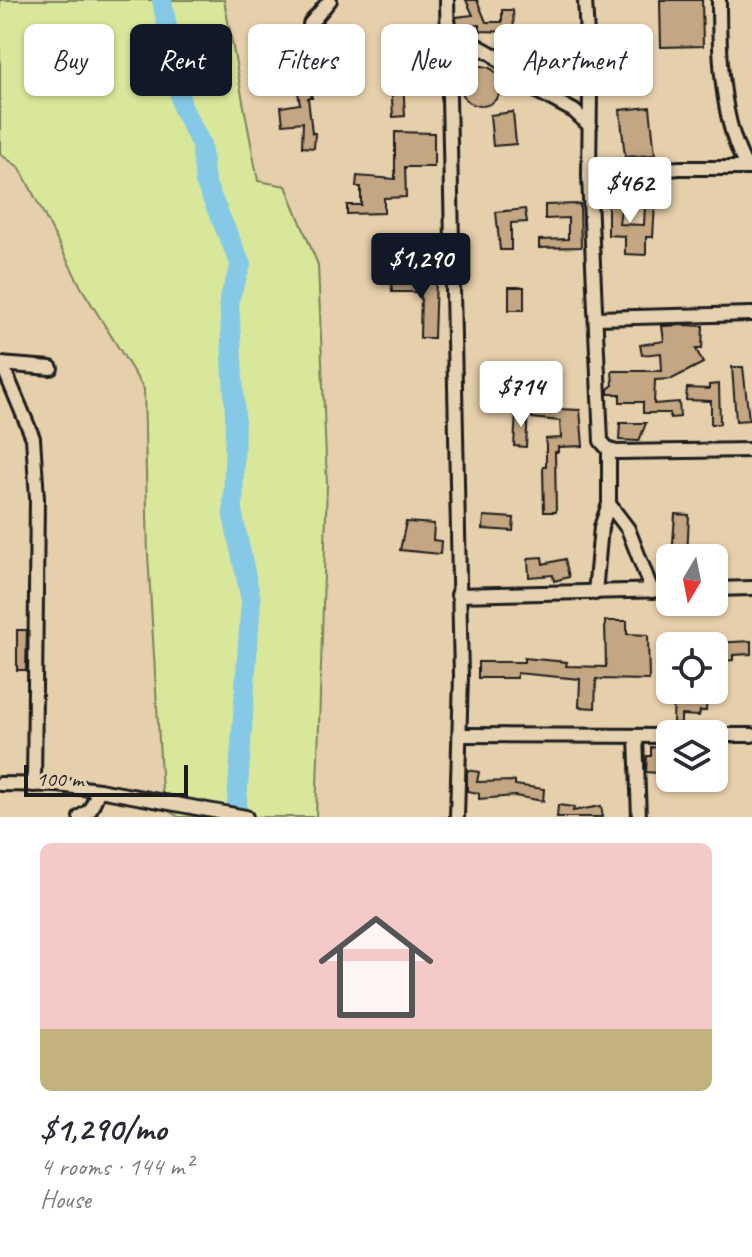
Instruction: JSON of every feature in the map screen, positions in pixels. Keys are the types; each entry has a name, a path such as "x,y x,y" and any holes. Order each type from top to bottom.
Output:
{"street":[{"path":"310,24 330,0"},
{"path":"447,0 448,24"},
{"path":"585,0 599,434 609,450 609,504 601,527 595,593"},
{"path":"719,0 728,113 736,149 750,168"},
{"path":"478,46 494,55 522,83 574,111 590,126"},
{"path":"449,96 460,735 457,817"},
{"path":"589,176 680,168 750,168"},
{"path":"596,318 752,314"},
{"path":"34,785 37,498 33,438 1,364 51,368"},
{"path":"609,450 752,450"},
{"path":"609,504 628,529 652,591"},
{"path":"728,589 752,588"},
{"path":"458,595 656,591"},
{"path":"460,735 656,736"},
{"path":"728,735 752,735"},
{"path":"636,737 639,817"},
{"path":"0,784 99,790 246,817"},
{"path":"80,817 90,810 99,790"}],"green space":[{"path":"0,0 224,0 229,24 130,24 130,96 232,96 232,43 258,181 286,186 318,265 327,483 316,817 179,817 163,808 148,554 144,389 81,287 20,168 0,154"}],"building":[{"path":"466,0 477,0 486,22 502,22 502,10 513,10 514,24 494,24 494,31 480,31 478,24 457,24 456,17 473,15"},
{"path":"660,0 702,0 703,46 661,47"},
{"path":"478,67 494,71 494,96 498,96 489,104 473,104 464,96 478,96"},
{"path":"299,96 312,96 308,98 312,133 315,133 314,148 302,147 303,122 283,124 281,107 300,104"},
{"path":"392,96 404,96 405,116 393,117"},
{"path":"650,107 655,155 625,157 620,110"},
{"path":"513,112 516,144 493,146 490,115"},
{"path":"395,132 434,133 434,167 405,167 406,197 384,198 384,213 347,214 347,205 361,205 361,187 356,187 357,176 395,179"},
{"path":"608,190 623,193 619,224 644,225 645,204 655,204 653,237 646,237 646,255 625,254 625,236 608,235"},
{"path":"580,204 581,247 539,248 539,240 568,239 568,218 545,219 545,205"},
{"path":"525,209 527,222 511,223 511,250 500,250 496,212"},
{"path":"436,278 434,338 420,338 421,292 392,292 391,279"},
{"path":"509,287 524,287 524,310 509,310"},
{"path":"662,326 703,326 702,349 696,349 703,363 672,379 655,380 654,404 679,402 680,417 670,418 670,413 643,413 643,402 620,402 620,394 608,394 608,389 613,385 612,371 662,371 661,353 642,355 640,345 664,341"},
{"path":"732,367 743,367 749,420 736,421"},
{"path":"719,384 720,424 711,424 711,401 686,400 687,388 709,389 709,385"},
{"path":"533,408 580,410 583,446 558,447 558,452 555,452 556,512 544,512 543,466 546,466 546,439 561,438 560,421 532,418"},
{"path":"516,411 528,411 526,447 514,446"},
{"path":"620,423 646,423 639,441 619,440"},
{"path":"675,514 689,515 688,544 673,544"},
{"path":"484,516 514,518 513,531 483,529"},
{"path":"406,522 434,524 433,540 441,541 440,554 400,550"},
{"path":"542,557 543,564 565,559 569,577 554,581 553,575 529,577 528,558"},
{"path":"605,621 627,621 627,634 648,635 649,680 596,679 595,708 579,707 580,679 517,673 517,678 478,678 478,662 524,662 524,658 567,662 566,666 606,667"},
{"path":"17,630 27,630 26,670 17,670"},
{"path":"751,641 751,654 733,655 733,660 728,660 728,642"},
{"path":"674,704 706,704 706,711 700,711 699,716 681,715 681,720 673,720"},
{"path":"651,747 656,748 656,773 646,772 647,756 651,756"},
{"path":"467,770 479,772 477,782 515,781 515,785 544,789 543,801 515,796 479,799 479,793 467,791"},
{"path":"558,805 574,807 573,811 601,806 603,817 557,817"}],"waterway":[{"path":"162,0 182,107 201,144 205,182 241,265 229,299 235,417 233,516 251,600 236,817"}]}
